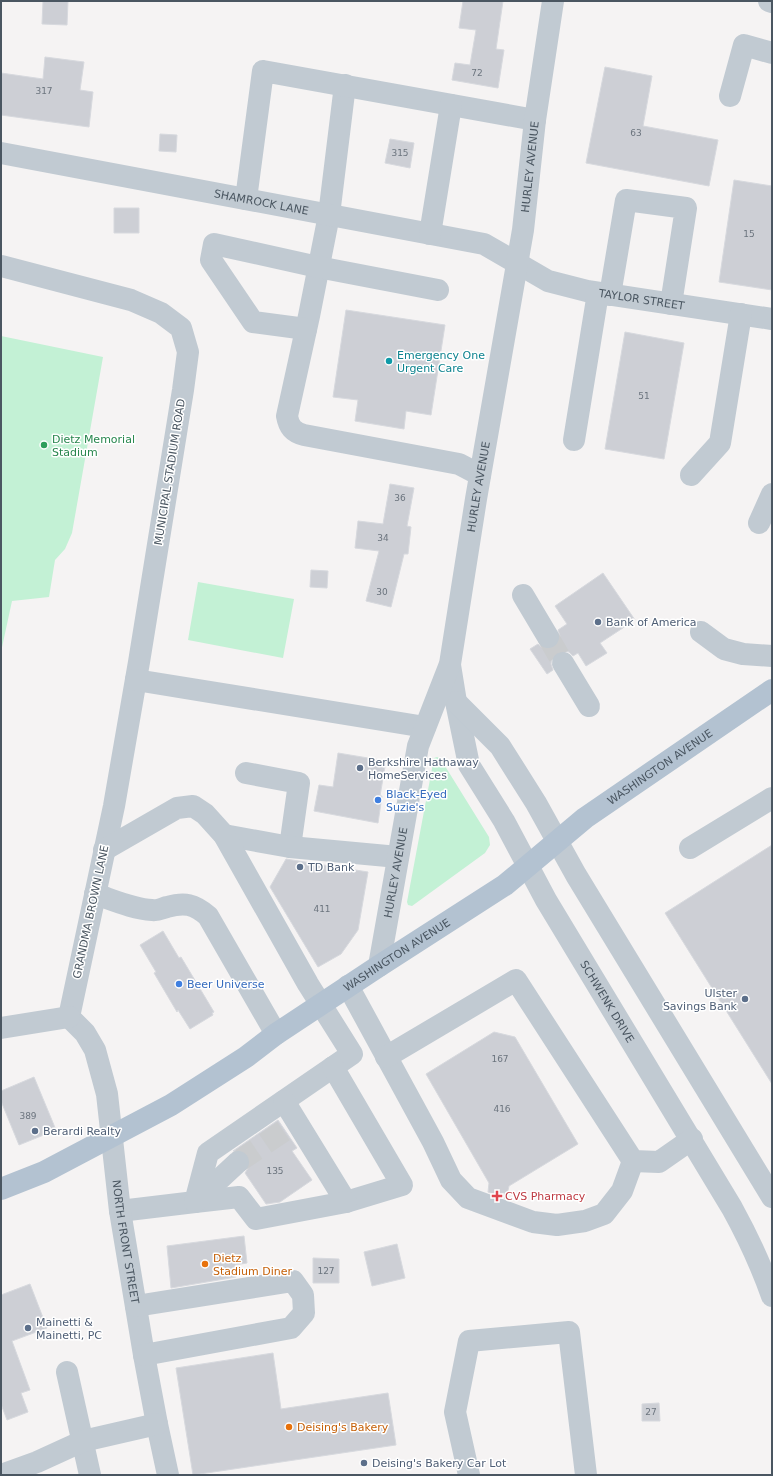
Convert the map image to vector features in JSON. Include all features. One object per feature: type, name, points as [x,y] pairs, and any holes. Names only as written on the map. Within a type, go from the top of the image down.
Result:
[{"type":"main road","name":"WASHINGTON AVENUE","points":[[1,1188],[44,1172],[171,1105],[246,1057],[276,1034],[348,986],[505,885],[585,818],[772,690]]},
{"type":"street","name":"HURLEY AVENUE","points":[[379,966],[418,746],[450,664],[480,475],[523,230],[535,120],[553,1]]},
{"type":"street","points":[[730,96],[744,45],[772,53]]},
{"type":"street","points":[[246,199],[264,71],[535,120]]},
{"type":"street","points":[[345,85],[329,214],[287,416],[289,425],[295,433],[458,464],[480,475]]},
{"type":"street","points":[[430,234],[451,105]]},
{"type":"street","name":"SHAMROCK LANE","points":[[1,153],[484,244],[517,263]]},
{"type":"street","points":[[574,440],[604,294],[626,200],[686,208],[671,304]]},
{"type":"street","points":[[306,329],[253,322],[211,260],[214,244],[318,268],[438,290]]},
{"type":"street","name":"TAYLOR STREET","points":[[517,263],[548,281],[604,294],[772,319]]},
{"type":"street","name":"MUNICIPAL STADIUM ROAD","points":[[1,266],[131,300],[161,312],[181,328],[188,352],[136,680],[114,806]]},
{"type":"street","points":[[691,475],[720,443],[742,314]]},
{"type":"street","points":[[759,523],[772,494]]},
{"type":"street","points":[[523,596],[548,637]]},
{"type":"street","points":[[701,632],[724,648],[743,654],[772,656]]},
{"type":"street","points":[[564,663],[588,706]]},
{"type":"street","name":"SCHWENK DRIVE","points":[[450,664],[469,765],[504,822],[551,906],[692,1139],[749,1240],[772,1296]]},
{"type":"street","points":[[136,680],[425,726]]},
{"type":"street","points":[[456,702],[500,746],[557,841],[576,876],[772,1197]]},
{"type":"street","points":[[246,773],[299,783],[290,847]]},
{"type":"street","points":[[690,848],[772,798]]},
{"type":"street","name":"GRANDMA BROWN LANE","points":[[69,1017],[114,806]]},
{"type":"street","points":[[104,850],[177,808],[193,806],[205,814],[224,835],[321,1004],[352,1054]]},
{"type":"street","points":[[224,835],[290,847],[398,857]]},
{"type":"street","points":[[95,894],[134,907],[154,911],[172,905],[187,904],[199,908],[208,916],[276,1034]]},
{"type":"street","points":[[386,1057],[516,980],[633,1161]]},
{"type":"street","points":[[348,986],[433,1142],[451,1180],[468,1198],[533,1222],[557,1225],[585,1221],[604,1214],[622,1191],[633,1161]]},
{"type":"street","points":[[1,1028],[69,1017]]},
{"type":"street","name":"NORTH FRONT STREET","points":[[69,1017],[85,1033],[95,1050],[107,1094],[120,1210],[144,1355],[168,1475]]},
{"type":"street","points":[[195,1202],[208,1153],[376,1038]]},
{"type":"street","points":[[120,1210],[239,1197],[256,1219],[346,1202],[402,1185],[333,1067]]},
{"type":"street","points":[[284,1101],[291,1126],[346,1202]]},
{"type":"street","points":[[633,1161],[659,1162],[692,1139]]},
{"type":"street","points":[[195,1202],[238,1162]]},
{"type":"street","points":[[136,1306],[293,1281],[303,1295],[304,1313],[291,1328],[144,1355]]},
{"type":"street","points":[[468,1475],[456,1412],[469,1341],[569,1332],[586,1475]]},
{"type":"street","points":[[67,1372],[90,1475]]},
{"type":"street","points":[[1,1475],[39,1469],[83,1441],[157,1424]]},
{"type":"green space","name":"Dietz Memorial Stadium","points":[[1,336],[103,357],[72,533],[65,549],[55,560],[49,597],[12,601],[1,652]]},
{"type":"green space","points":[[198,582],[294,599],[283,658],[188,640]]},
{"type":"green space","points":[[434,758],[440,758],[489,837],[490,845],[485,853],[412,906],[408,905],[407,902]]},
{"type":"building","points":[[43,1],[68,1],[67,25],[42,24]]},
{"type":"building","points":[[463,1],[503,1],[496,49],[504,50],[498,88],[452,80],[455,63],[470,65],[476,30],[459,28]]},
{"type":"building","points":[[45,57],[84,62],[80,90],[93,92],[89,127],[1,115],[1,73],[43,79]]},
{"type":"building","points":[[605,67],[652,76],[643,126],[718,140],[709,186],[586,163]]},
{"type":"building","points":[[160,134],[177,135],[176,152],[159,151]]},
{"type":"building","points":[[390,139],[414,143],[410,168],[385,163]]},
{"type":"building","points":[[734,180],[772,186],[772,290],[719,282]]},
{"type":"building","points":[[114,208],[139,208],[139,233],[114,233]]},
{"type":"building","name":"Emergency One Urgent Care","points":[[346,310],[445,325],[431,415],[406,411],[404,429],[355,421],[358,400],[333,397]]},
{"type":"building","points":[[625,332],[684,343],[664,459],[605,449]]},
{"type":"building","points":[[390,484],[414,488],[407,526],[411,527],[408,554],[404,554],[391,607],[366,601],[379,551],[355,548],[358,521],[383,524]]},
{"type":"building","points":[[311,570],[328,571],[327,588],[310,587]]},
{"type":"building","name":"Bank of America","points":[[603,573],[635,620],[600,643],[607,653],[586,666],[578,653],[573,656],[569,652],[557,652],[552,657],[551,664],[553,670],[547,674],[530,649],[538,644],[542,648],[554,648],[559,643],[560,636],[558,630],[567,624],[555,606]]},
{"type":"building","points":[[338,753],[386,761],[380,796],[382,796],[378,823],[314,811],[319,785],[333,787]]},
{"type":"building","name":"Ulster Savings Bank","points":[[772,845],[772,1084],[665,913]]},
{"type":"building","points":[[286,859],[368,872],[358,930],[341,954],[318,967],[270,887]]},
{"type":"building","name":"Beer Universe","points":[[163,931],[179,958],[181,957],[214,1012],[212,1013],[213,1015],[190,1029],[178,1010],[177,1012],[154,973],[156,972],[140,945]]},
{"type":"building","name":"CVS Pharmacy","points":[[494,1032],[515,1037],[578,1144],[509,1186],[506,1199],[488,1192],[489,1183],[426,1074]]},
{"type":"building","points":[[34,1077],[56,1130],[19,1145],[1,1101],[1,1091]]},
{"type":"building","points":[[278,1120],[297,1148],[292,1151],[312,1180],[280,1202],[266,1204],[245,1173],[250,1165],[250,1159],[247,1154],[241,1150],[233,1151]]},
{"type":"building","name":"Dietz Stadium Diner","points":[[244,1236],[247,1263],[235,1265],[236,1277],[171,1288],[167,1246]]},
{"type":"building","points":[[397,1244],[405,1278],[372,1286],[364,1252]]},
{"type":"building","points":[[313,1258],[339,1259],[339,1283],[313,1283]]},
{"type":"building","points":[[30,1284],[47,1328],[12,1341],[30,1390],[21,1393],[28,1412],[7,1420],[1,1404],[1,1295]]},
{"type":"building","name":"Deising's Bakery","points":[[273,1353],[281,1409],[388,1393],[396,1445],[193,1475],[176,1368]]},
{"type":"building","points":[[659,1403],[660,1421],[642,1421],[642,1404]]},
{"type":"tunnel","points":[[548,637],[563,663]]},
{"type":"tunnel","points":[[238,1162],[285,1130]]},
{"type":"place","name":"Emergency One Urgent Care","points":[[389,361]]},
{"type":"place","name":"Dietz Memorial Stadium","points":[[44,445]]},
{"type":"place","name":"Bank of America","points":[[598,622]]},
{"type":"place","name":"Berkshire Hathaway HomeServices","points":[[360,768]]},
{"type":"place","name":"Black-Eyed Suzie's","points":[[378,800]]},
{"type":"place","name":"TD Bank","points":[[300,867]]},
{"type":"place","name":"Beer Universe","points":[[179,984]]},
{"type":"place","name":"Ulster Savings Bank","points":[[745,999]]},
{"type":"place","name":"Berardi Realty","points":[[35,1131]]},
{"type":"place","name":"CVS Pharmacy","points":[[497,1196]]},
{"type":"place","name":"Dietz Stadium Diner","points":[[205,1264]]},
{"type":"place","name":"Mainetti & Mainetti, PC","points":[[28,1328]]},
{"type":"place","name":"Deising's Bakery","points":[[289,1427]]},
{"type":"place","name":"Deising's Bakery Car Lot","points":[[364,1463]]}]
